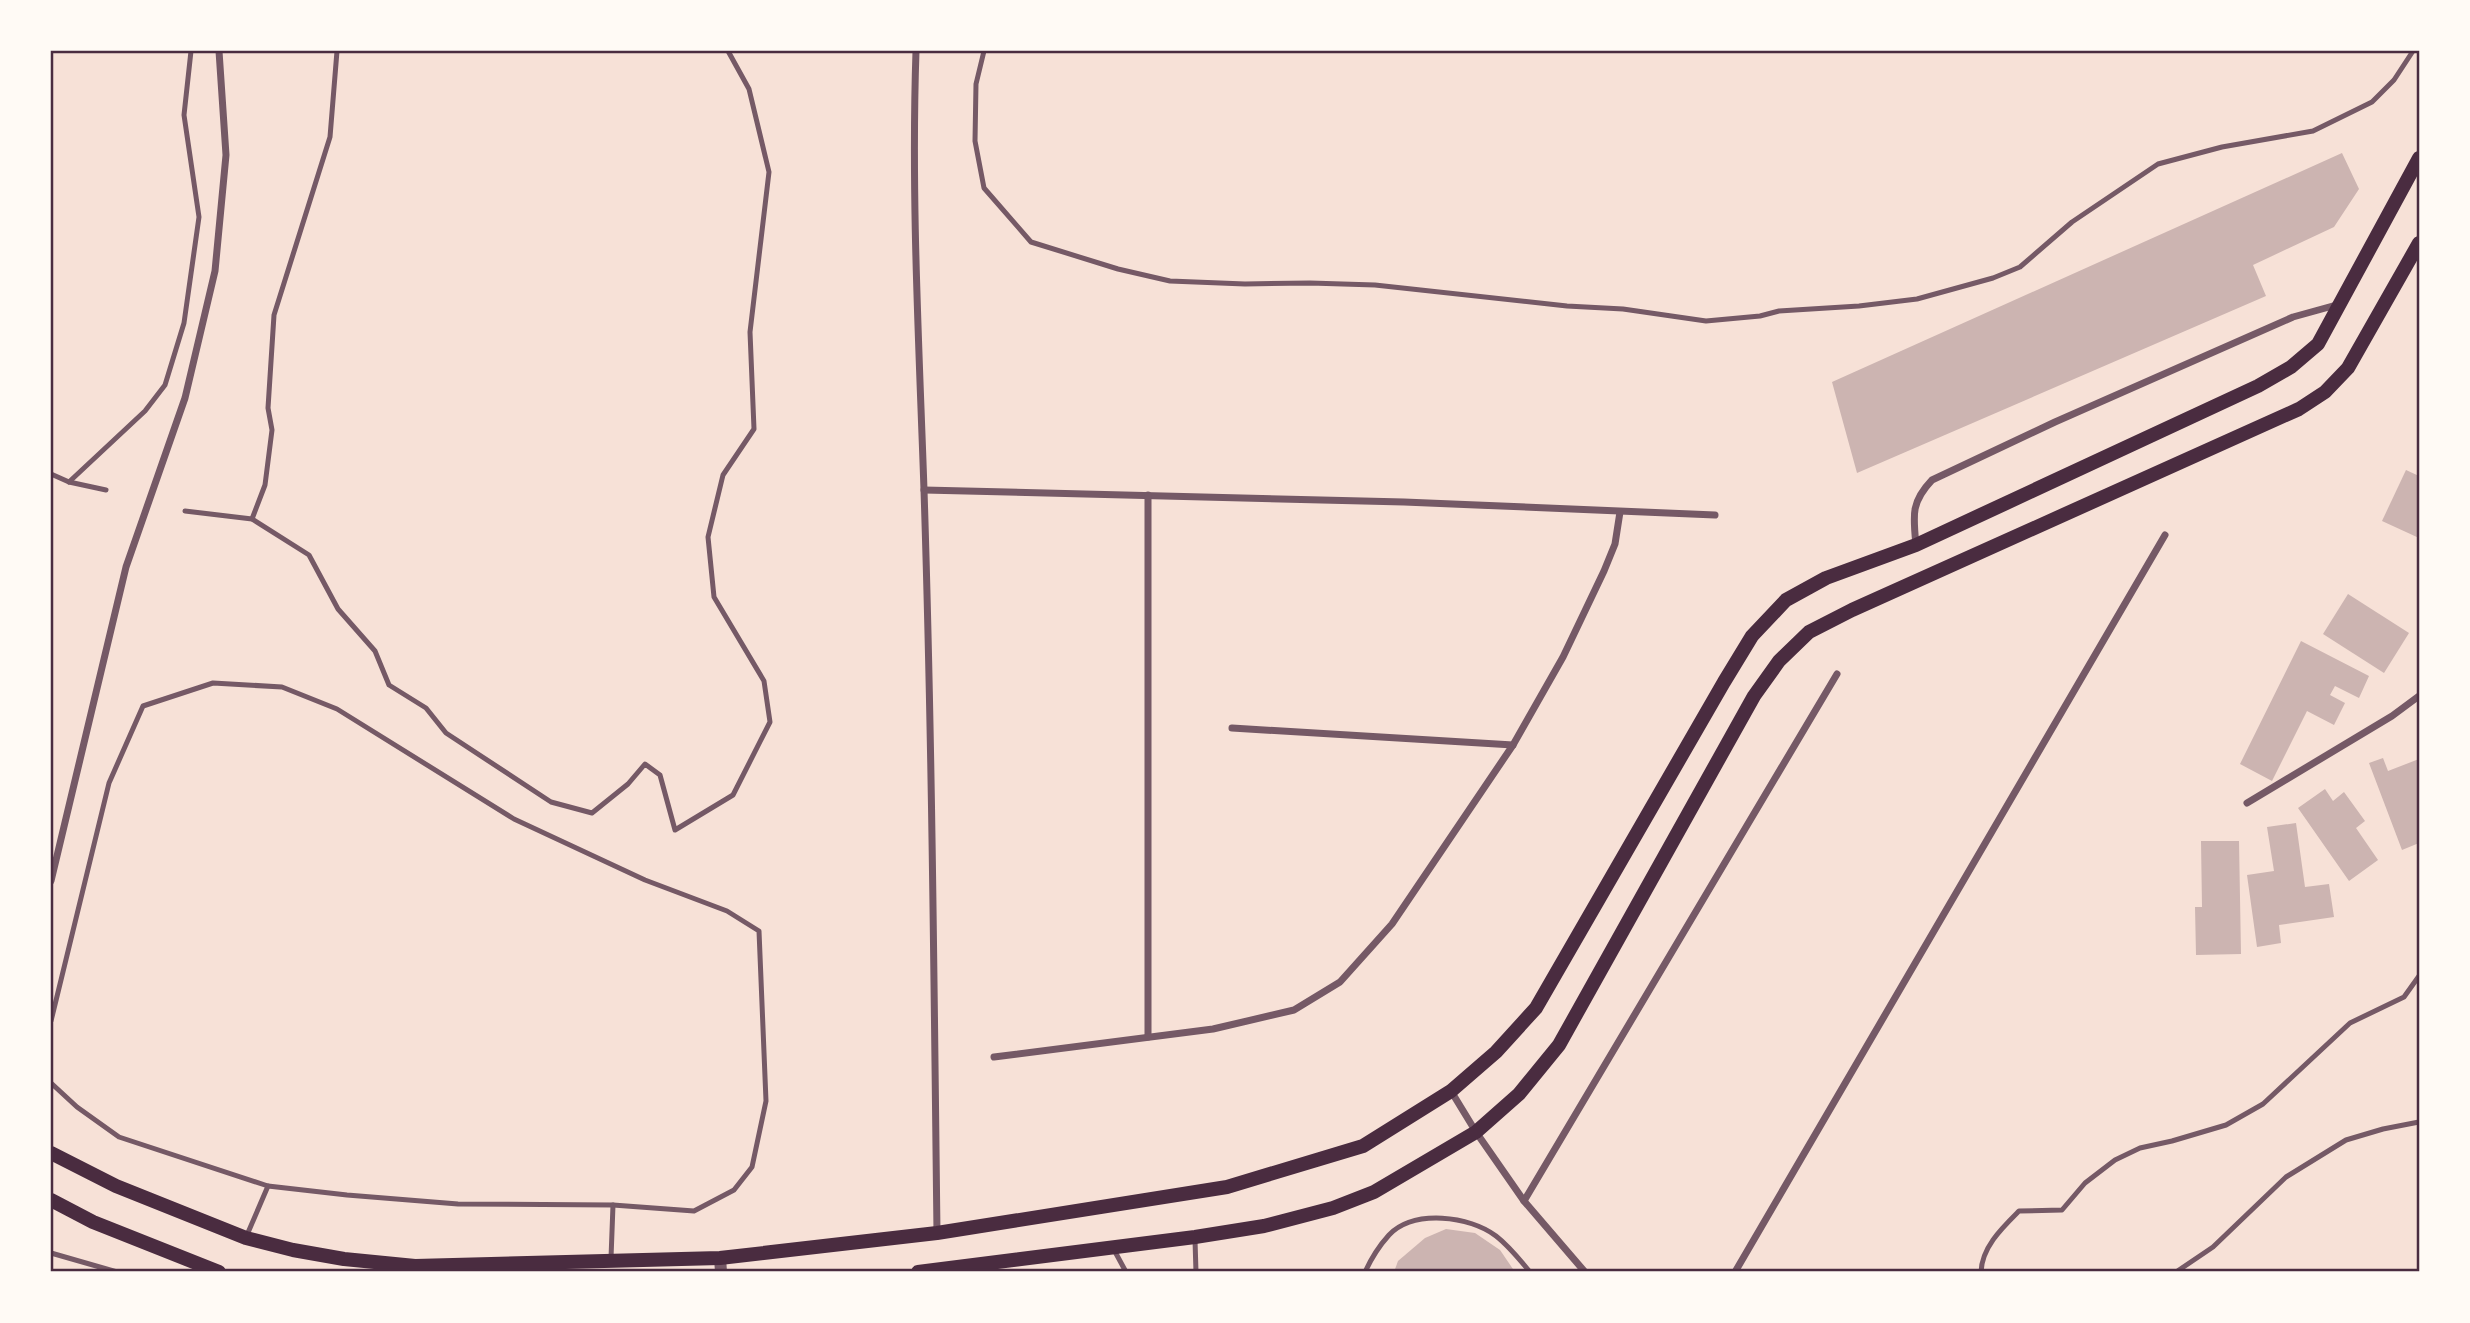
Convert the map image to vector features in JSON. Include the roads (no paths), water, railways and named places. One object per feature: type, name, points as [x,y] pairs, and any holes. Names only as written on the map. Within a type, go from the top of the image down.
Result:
[{"type":"main road","points":[[51,1153],[116,1186],[246,1238],[344,1259],[415,1266],[611,1261],[695,1266],[720,1265],[937,1233],[1227,1187],[1363,1146],[1451,1091],[1496,1052],[1536,1008],[1752,636],[1786,600],[1826,578],[1916,545],[2258,386],[2291,367],[2318,344],[2419,158]]},
{"type":"main road","points":[[918,1272],[987,1268],[1264,1226],[1333,1208],[1374,1192],[1476,1132],[1519,1094],[1559,1045],[1754,696],[1779,661],[1809,632],[1852,610],[2300,409],[2325,392],[2348,368],[2419,243]]},
{"type":"main road","points":[[51,1200],[93,1222],[212,1271]]},
{"type":"street","points":[[51,881],[126,567],[185,398],[215,271],[226,155],[219,51]]},
{"type":"street","points":[[916,51],[914,105],[917,319],[924,491],[937,1233]]},
{"type":"street","points":[[1916,545],[1915,508],[1919,493],[1932,480],[2293,317],[2341,303]]},
{"type":"street","points":[[924,491],[1404,502],[1714,515]]},
{"type":"street","points":[[1148,495],[1148,1037]]},
{"type":"street","points":[[994,1058],[1213,1030],[1294,1010],[1340,982],[1392,924],[1513,746],[1563,657],[1604,570],[1615,544],[1620,513]]},
{"type":"street","points":[[1735,1272],[2165,534]]},
{"type":"street","points":[[1524,1200],[1837,674]]},
{"type":"street","points":[[2247,803],[2392,716],[2419,696]]},
{"type":"street","points":[[1232,728],[1513,746]]},
{"type":"street","points":[[1451,1091],[1524,1200],[1585,1272]]},
{"type":"lane","points":[[69,482],[145,411],[165,385],[184,323],[199,217],[184,116],[191,51]]},
{"type":"lane","points":[[252,520],[265,485],[272,430],[268,408],[274,315],[330,137],[337,51]]},
{"type":"lane","points":[[184,511],[252,520],[309,555],[338,609],[375,651],[389,685],[426,708],[446,733],[551,802],[592,813],[628,784],[645,764],[660,775],[675,830],[733,795],[770,722],[764,681],[714,597],[708,537],[723,475],[754,429],[750,332],[769,172],[749,89],[728,51]]},
{"type":"lane","points":[[984,51],[976,84],[975,141],[984,188],[1031,243],[1118,269],[1170,281],[1375,285],[1567,306],[1623,309],[1706,321],[1760,316],[1779,311],[1917,299],[1993,278],[2020,267],[2072,222],[2158,164],[2222,147],[2313,131],[2372,102],[2394,80],[2413,51]]},
{"type":"lane","points":[[51,474],[69,482],[106,490]]},
{"type":"lane","points":[[51,1021],[109,783],[143,706],[214,683],[282,687],[337,709],[514,819],[645,880],[727,911],[759,931],[766,1101],[752,1167],[734,1190],[694,1211],[613,1205],[458,1204],[268,1186],[119,1136],[77,1107],[51,1083]]},
{"type":"lane","points":[[1981,1272],[1982,1258],[2001,1229],[2019,1211],[2062,1210],[2085,1183],[2115,1160],[2140,1148],[2226,1125],[2263,1104],[2350,1023],[2404,997],[2419,976]]},
{"type":"lane","points":[[2176,1272],[2213,1247],[2286,1177],[2346,1140],[2419,1122]]},
{"type":"lane","points":[[246,1238],[268,1186]]},
{"type":"lane","points":[[611,1261],[613,1205]]},
{"type":"lane","points":[[1365,1272],[1371,1259],[1390,1234],[1403,1225],[1450,1218],[1473,1223],[1496,1236],[1531,1272]]},
{"type":"lane","points":[[1195,1237],[1196,1272]]},
{"type":"lane","points":[[1113,1248],[1126,1272]]},
{"type":"lane","points":[[51,1253],[117,1272]]}]
